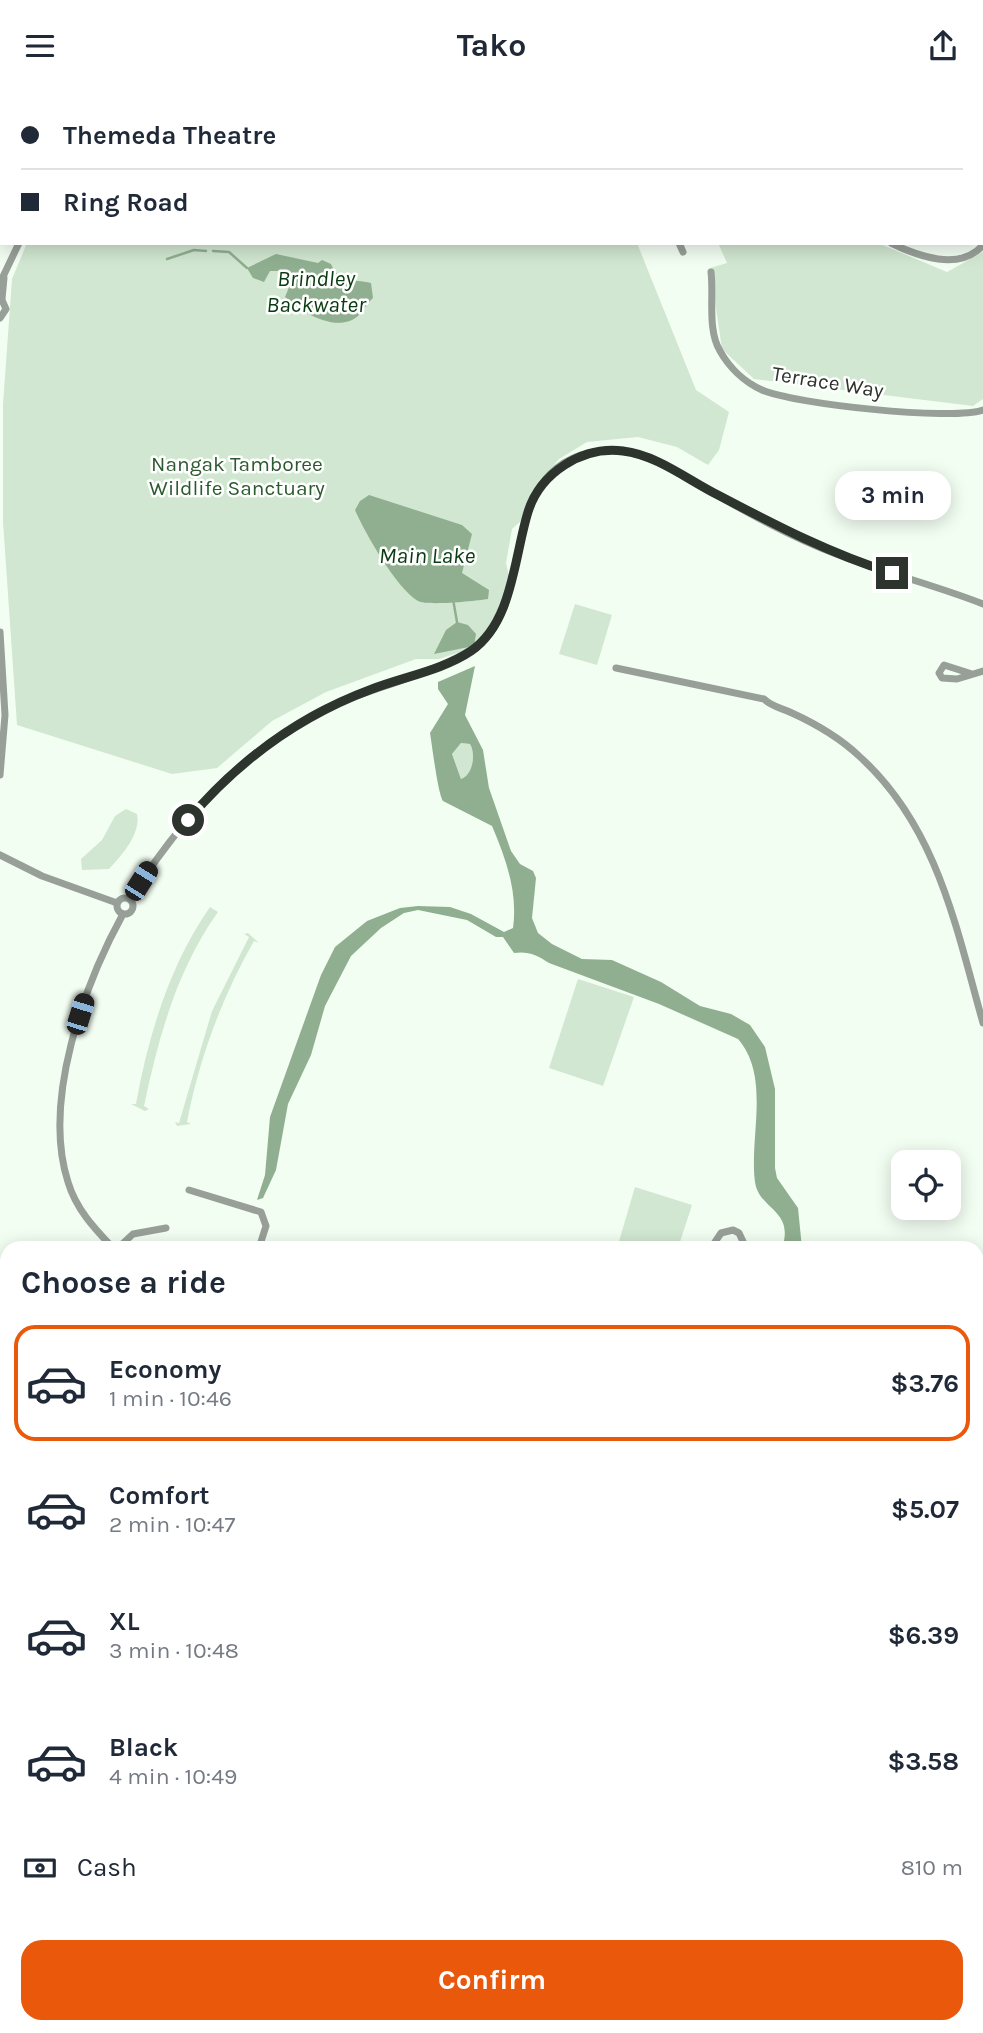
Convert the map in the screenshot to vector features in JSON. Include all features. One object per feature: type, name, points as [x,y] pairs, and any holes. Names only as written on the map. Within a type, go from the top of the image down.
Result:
[{"type":"street","points":[[0,283],[18,245]]},
{"type":"street","points":[[680,245],[683,252]]},
{"type":"street","points":[[896,245],[924,256],[947,260],[968,256],[983,245]]},
{"type":"street","name":"Terrace Way","points":[[711,272],[714,338],[738,375],[755,387],[779,396],[867,408],[964,415],[983,409]]},
{"type":"street","points":[[0,318],[6,309],[1,298],[5,274]]},
{"type":"street","points":[[108,1241],[93,1227],[72,1193],[64,1166],[61,1123],[69,1059],[77,1024],[95,971],[122,914],[133,910],[130,899],[152,864],[200,805],[271,741],[341,700],[461,657],[481,643],[494,629],[502,610],[524,525],[536,494],[562,466],[584,455],[610,450],[645,456],[799,538],[870,566],[983,604]]},
{"type":"street","points":[[0,632],[5,725],[0,775]]},
{"type":"street","points":[[616,668],[764,699],[770,705],[790,712],[839,739],[860,757],[902,804],[936,862],[983,1023]]},
{"type":"street","points":[[972,674],[983,671]]},
{"type":"street","points":[[0,855],[42,876],[117,903],[122,914]]},
{"type":"street","points":[[117,903],[121,899],[130,899]]},
{"type":"street","points":[[188,1190],[261,1212],[266,1226],[261,1241]]},
{"type":"street","points":[[124,1241],[133,1234],[166,1228]]},
{"type":"street","points":[[716,1241],[721,1233],[733,1230],[739,1233],[743,1241]]},
{"type":"green space","name":"Nangak Tamboree Wildlife Sanctuary","points":[[26,245],[638,245],[696,390],[729,412],[719,450],[708,465],[677,447],[638,437],[587,442],[559,459],[532,491],[523,519],[512,529],[506,563],[512,588],[488,635],[466,650],[439,659],[416,659],[326,692],[272,721],[217,768],[172,774],[17,725],[3,522],[3,404],[12,279]]},
{"type":"green space","points":[[719,245],[883,245],[947,272],[983,252],[983,399],[973,406],[754,379],[722,349],[710,268],[727,263]]},
{"type":"green space","points":[[575,604],[612,615],[597,665],[559,654]]},
{"type":"green space","points":[[461,743],[470,744],[473,758],[471,769],[461,779],[452,754]]},
{"type":"green space","points":[[126,809],[137,814],[137,822],[125,851],[109,869],[82,870],[81,859],[102,840],[115,816]]},
{"type":"green space","points":[[210,907],[218,912],[191,957],[171,1005],[144,1106],[149,1109],[145,1111],[131,1104],[136,1104],[162,1001],[183,952]]},
{"type":"green space","points":[[248,933],[259,943],[254,941],[242,962],[213,1029],[192,1098],[187,1122],[191,1124],[177,1126],[175,1122],[179,1123],[212,1011],[249,937],[244,934]]},
{"type":"green space","points":[[578,979],[634,997],[603,1086],[549,1068]]},
{"type":"green space","points":[[635,1187],[692,1205],[680,1241],[619,1241]]},
{"type":"water","name":"Brindley Backwater","points":[[276,254],[318,263],[322,260],[331,264],[343,278],[371,283],[373,298],[351,321],[331,322],[310,315],[285,297],[292,280],[287,271],[270,271],[264,282],[253,278],[247,268]]},
{"type":"water","name":"Main Lake","points":[[369,495],[462,525],[472,534],[462,573],[489,590],[488,599],[431,603],[418,601],[410,595],[382,560],[355,510],[360,501]]},
{"type":"water","points":[[457,622],[468,625],[476,634],[474,646],[434,654],[446,630]]},
{"type":"water","points":[[475,666],[465,715],[483,750],[489,788],[511,851],[520,864],[533,871],[536,878],[532,918],[538,933],[552,944],[582,959],[612,960],[661,982],[700,1006],[731,1014],[750,1025],[765,1047],[775,1089],[775,1168],[777,1178],[798,1208],[801,1241],[784,1241],[784,1226],[763,1199],[755,1182],[757,1108],[754,1071],[748,1054],[738,1039],[659,1004],[536,956],[514,953],[503,937],[496,937],[467,920],[418,910],[404,913],[381,928],[351,956],[325,1006],[311,1055],[288,1104],[276,1170],[263,1198],[257,1200],[265,1175],[270,1117],[321,975],[335,947],[367,921],[400,908],[418,906],[450,907],[471,914],[504,932],[513,928],[514,902],[510,876],[492,826],[443,801],[441,797],[430,733],[448,704],[438,689],[438,682]],"holes":[[[461,743],[470,744],[473,753],[468,773],[461,779],[452,754]]]},
{"type":"waterway","points":[[167,259],[194,250],[206,251]]},
{"type":"waterway","points":[[213,251],[229,252],[247,268]]},
{"type":"waterway","points":[[453,599],[457,622]]},
{"type":"route","points":[[188,820],[240,766],[294,726],[341,700],[461,657],[481,643],[494,629],[502,610],[524,525],[536,494],[562,466],[584,455],[610,450],[645,456],[799,538],[892,573]]}]
